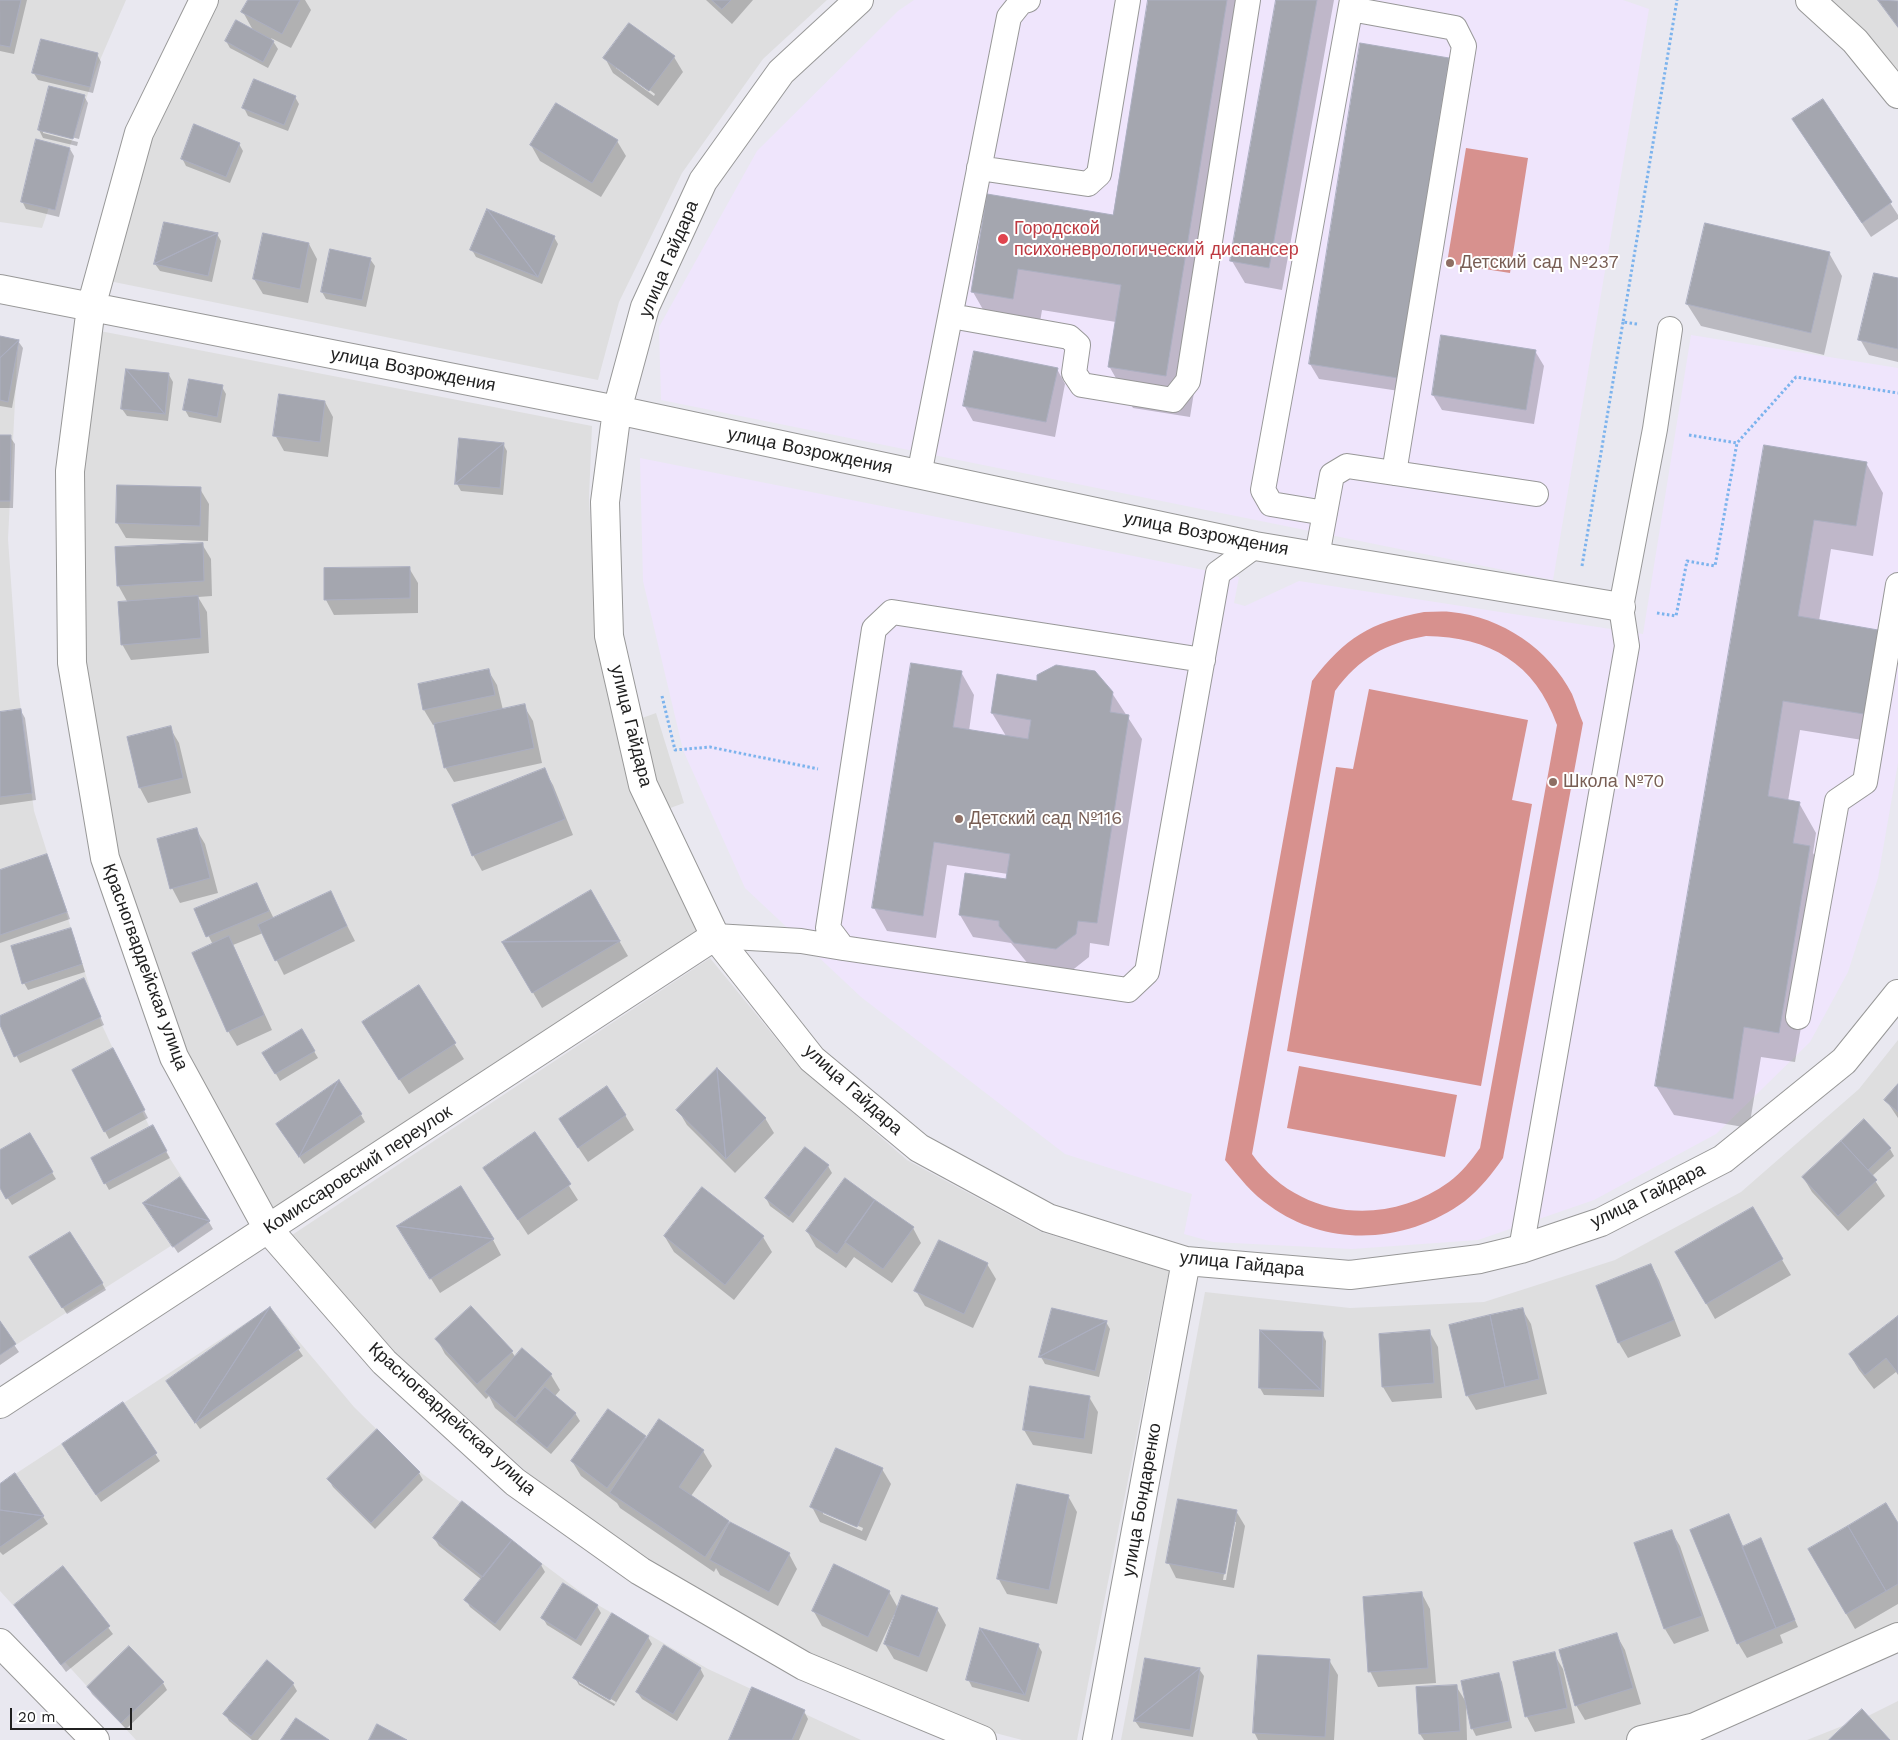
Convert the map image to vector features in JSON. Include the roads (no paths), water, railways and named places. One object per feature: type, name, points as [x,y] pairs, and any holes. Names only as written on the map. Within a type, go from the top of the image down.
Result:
[{"type":"street","name":"Красногвардейская улица","points":[[204,0],[140,133],[91,307],[70,471],[72,663],[105,858],[174,1057],[268,1229],[384,1362],[515,1482],[640,1571],[804,1666],[982,1740]]},
{"type":"street","name":"улица Гайдара","points":[[859,0],[781,72],[703,180],[645,307],[617,410],[605,502],[609,636],[644,785],[715,936],[812,1059],[919,1148],[1048,1218],[1186,1261],[1350,1275],[1480,1259],[1521,1249],[1602,1222],[1723,1159],[1844,1061],[1898,994]]},
{"type":"street","points":[[1810,0],[1855,41],[1898,94]]},
{"type":"street","name":"улица Возрождения","points":[[0,289],[617,410],[1255,546],[1621,607]]},
{"type":"street","name":"Комиссаровский переулок","points":[[0,1404],[715,936]]},
{"type":"street","name":"улица Бондаренко","points":[[1097,1740],[1186,1261]]},
{"type":"street","points":[[1641,1740],[1695,1727],[1898,1637]]},
{"type":"street","points":[[0,1643],[95,1740]]},
{"type":"lane","points":[[919,475],[1009,16],[1021,2],[1028,0]]},
{"type":"lane","points":[[979,168],[1088,184],[1099,174],[1128,0]]},
{"type":"lane","points":[[951,316],[1069,337],[1078,345],[1074,373],[1082,385],[1173,400],[1188,381],[1248,0]]},
{"type":"lane","points":[[1325,513],[1272,504],[1263,490],[1351,4],[1455,28],[1464,46],[1394,473]]},
{"type":"lane","points":[[1521,1249],[1627,646],[1621,607],[1654,429],[1670,329]]},
{"type":"lane","points":[[1317,556],[1332,475],[1348,466],[1536,494]]},
{"type":"lane","points":[[715,936],[801,941],[1128,990],[1147,972],[1218,573],[1255,546]]},
{"type":"lane","points":[[1798,1017],[1837,801],[1865,782],[1898,585]]},
{"type":"lane","points":[[843,948],[828,928],[874,629],[892,612],[1202,660]]},
{"type":"place","name":"Городской психоневрологический диспансер","points":[[1003,239]]},
{"type":"place","name":"Детский сад №237","points":[[1450,263]]},
{"type":"place","name":"Школа №70","points":[[1553,782]]},
{"type":"place","name":"Детский сад №116","points":[[959,819]]}]
